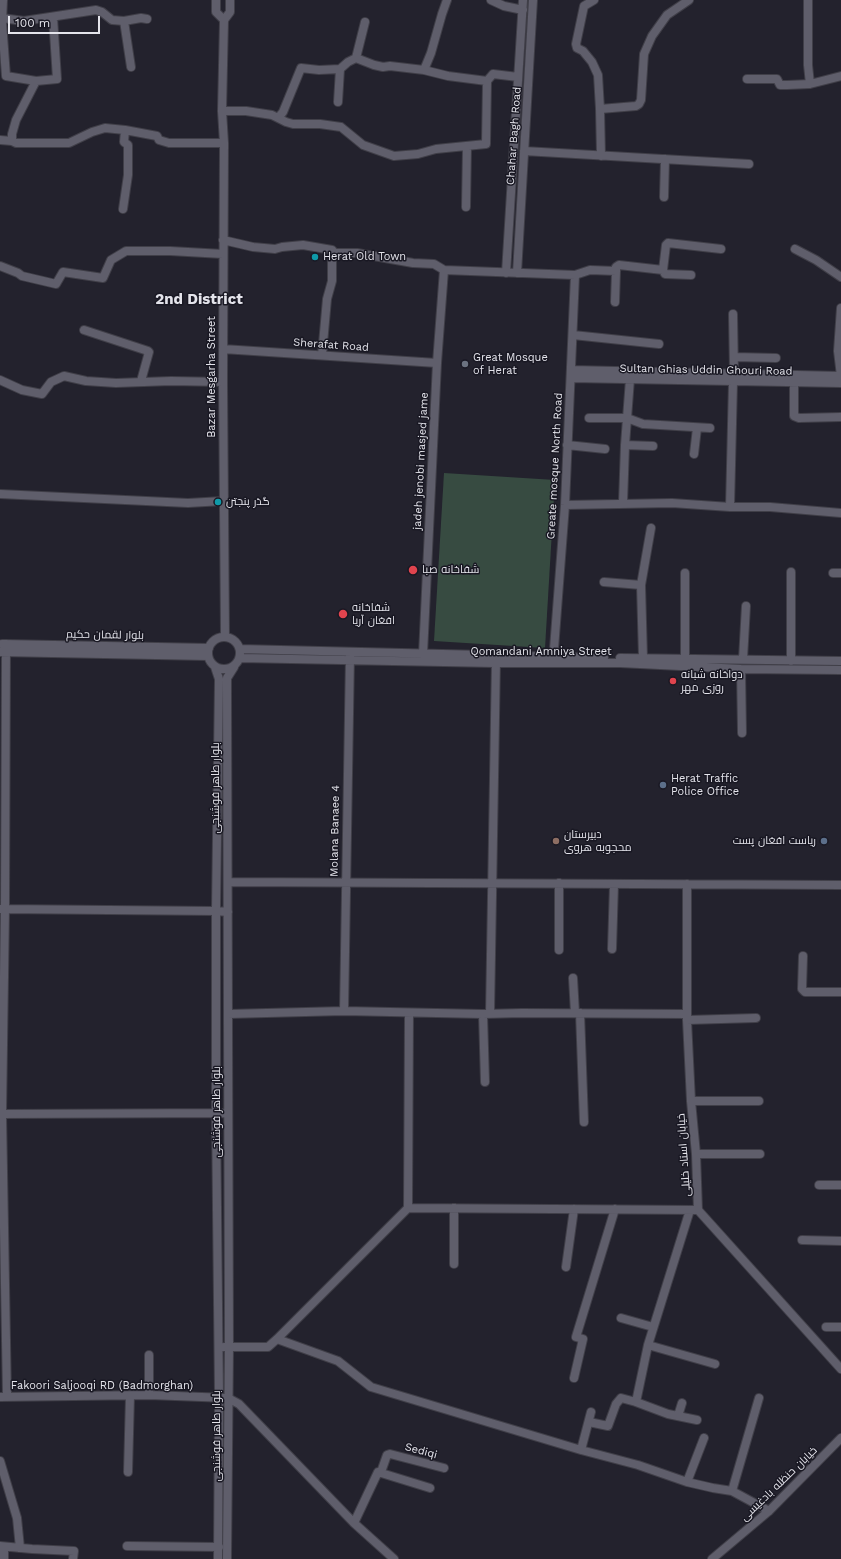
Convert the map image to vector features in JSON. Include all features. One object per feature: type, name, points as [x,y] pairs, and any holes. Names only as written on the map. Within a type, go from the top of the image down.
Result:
[{"type":"street","points":[[3,0],[1,21],[3,77],[36,81],[57,79],[53,16]]},
{"type":"street","name":"Bazar Mesgarha Street","points":[[216,0],[216,12],[224,20]]},
{"type":"street","name":"Bazar Mesgarha Street","points":[[225,637],[223,501],[224,143],[222,111],[224,20],[230,12],[230,0]]},
{"type":"street","points":[[424,70],[431,53],[447,0]]},
{"type":"street","points":[[491,0],[504,6],[523,10]]},
{"type":"street","name":"Chahar Bagh Road","points":[[506,273],[523,0]]},
{"type":"street","name":"Chahar Bagh Road","points":[[516,273],[533,0]]},
{"type":"street","points":[[594,0],[584,6],[576,44],[577,48],[583,51],[592,62],[598,75],[601,156]]},
{"type":"street","points":[[600,109],[636,106],[639,104],[641,100],[644,54],[652,36],[667,15],[689,0]]},
{"type":"street","points":[[808,0],[808,65],[810,84]]},
{"type":"street","points":[[1,21],[24,21],[96,10],[102,12],[112,20],[124,21],[141,18],[147,20]]},
{"type":"street","points":[[124,21],[131,67]]},
{"type":"street","points":[[356,58],[365,22]]},
{"type":"street","points":[[278,118],[283,112],[301,68],[319,70],[340,69],[348,62],[356,58],[383,67],[390,66],[424,70],[448,76],[487,81]]},
{"type":"street","points":[[338,102],[340,69]]},
{"type":"street","points":[[222,111],[246,111],[272,115],[293,124],[320,124],[341,127],[363,145],[394,156],[418,154],[436,149],[486,144],[487,81],[493,74],[518,77]]},
{"type":"street","points":[[747,79],[777,79],[780,85],[810,84],[841,76]]},
{"type":"street","points":[[12,141],[12,134],[16,120],[36,81]]},
{"type":"street","points":[[0,140],[12,141],[16,143],[69,143],[92,132],[106,128],[156,136],[160,140],[169,143],[224,143]]},
{"type":"street","points":[[123,209],[128,175],[128,145],[124,142],[126,130]]},
{"type":"street","points":[[466,207],[467,146]]},
{"type":"street","points":[[524,151],[750,164]]},
{"type":"street","points":[[664,197],[665,159]]},
{"type":"street","points":[[223,240],[253,247],[275,249],[303,245],[332,250],[334,253],[357,253],[413,263],[434,264],[444,270],[575,275],[590,270],[616,271]]},
{"type":"street","points":[[663,270],[666,245],[668,243],[722,249]]},
{"type":"street","points":[[795,249],[829,268],[841,277]]},
{"type":"street","points":[[322,355],[327,299],[332,281],[332,250]]},
{"type":"street","points":[[0,266],[22,276],[56,284],[63,272],[103,278],[112,260],[126,251],[170,251],[223,254]]},
{"type":"street","points":[[615,302],[616,271],[617,266],[619,265],[663,270],[665,274],[691,275]]},
{"type":"street","name":"jadeh jenobi masjed jame","points":[[423,654],[437,363],[444,270]]},
{"type":"street","name":"Greate mosque North Road","points":[[554,660],[565,505],[575,275]]},
{"type":"street","points":[[571,374],[733,377],[841,376],[838,351],[841,308]]},
{"type":"street","points":[[730,507],[734,357],[733,314]]},
{"type":"street","points":[[84,330],[148,351],[141,381]]},
{"type":"street","points":[[573,335],[659,344]]},
{"type":"street","name":"Sherafat Road","points":[[223,348],[437,363]]},
{"type":"street","points":[[734,357],[776,358]]},
{"type":"street","name":"Sultan Ghias Uddin Ghouri Road","points":[[571,374],[630,379],[733,377],[794,383],[841,383]]},
{"type":"street","points":[[0,380],[22,390],[42,394],[51,382],[64,376],[86,381],[116,383],[141,381],[223,382]]},
{"type":"street","points":[[624,503],[625,445],[630,379]]},
{"type":"street","points":[[794,383],[794,416],[799,418],[841,417]]},
{"type":"street","points":[[589,418],[627,418],[643,424],[710,428]]},
{"type":"street","points":[[694,454],[697,428]]},
{"type":"street","points":[[567,445],[605,449]]},
{"type":"street","points":[[625,445],[653,446]]},
{"type":"street","points":[[0,494],[188,503],[223,501]]},
{"type":"street","points":[[565,505],[672,503],[730,507],[770,507],[841,513]]},
{"type":"street","points":[[643,658],[641,585],[651,528]]},
{"type":"street","points":[[790,661],[791,572]]},
{"type":"street","points":[[685,573],[685,659]]},
{"type":"street","points":[[604,582],[641,585]]},
{"type":"street","points":[[743,659],[746,606]]},
{"type":"street","points":[[225,637],[235,641],[240,653],[234,667],[223,670],[212,664],[209,652],[215,640],[225,637]]},
{"type":"street","points":[[3,648],[1,1114],[3,1397]]},
{"type":"street","name":"بلوار لقمان حکیم","points":[[3,648],[209,652]]},
{"type":"street","name":"Qomandani Amniya Street","points":[[240,653],[554,660],[741,669],[841,670]]},
{"type":"street","name":"Qomandani Amniya Street","points":[[350,656],[423,654],[496,659]]},
{"type":"street","name":"Molana Banaee 4","points":[[344,1011],[350,656]]},
{"type":"street","name":"Qomandani Amniya Street","points":[[554,660],[643,658],[841,661]]},
{"type":"street","points":[[485,1082],[486,1014],[493,883],[496,659]]},
{"type":"street","name":"بلوار طاهر فوشنجی","points":[[215,667],[219,680],[216,911],[216,1114],[219,1397],[218,1559]]},
{"type":"street","name":"بلوار طاهر فوشنجی","points":[[227,1559],[229,1347],[227,678],[234,667]]},
{"type":"street","points":[[741,669],[742,733]]},
{"type":"street","points":[[228,882],[841,885]]},
{"type":"street","points":[[559,883],[559,950]]},
{"type":"street","points":[[612,949],[614,884]]},
{"type":"street","name":"خیابان استاد خلیلی","points":[[687,884],[687,1017],[691,1101],[696,1154],[694,1210],[841,1369]]},
{"type":"street","points":[[3,908],[228,912]]},
{"type":"street","points":[[803,956],[802,989],[805,992],[841,992]]},
{"type":"street","points":[[573,978],[578,1013],[584,1122]]},
{"type":"street","points":[[228,1014],[344,1011],[486,1014],[578,1013],[756,1018]]},
{"type":"street","points":[[218,1347],[268,1346],[278,1339],[408,1208],[409,1013]]},
{"type":"street","points":[[691,1101],[759,1101]]},
{"type":"street","points":[[1,1114],[228,1113]]},
{"type":"street","points":[[696,1154],[760,1154]]},
{"type":"street","points":[[820,1184],[841,1185]]},
{"type":"street","points":[[408,1208],[694,1210],[653,1327],[636,1402]]},
{"type":"street","points":[[454,1208],[454,1264]]},
{"type":"street","points":[[566,1268],[574,1209]]},
{"type":"street","points":[[574,1378],[583,1339],[576,1337],[615,1209]]},
{"type":"street","points":[[802,1240],[841,1241]]},
{"type":"street","points":[[621,1318],[653,1327]]},
{"type":"street","points":[[826,1328],[841,1327]]},
{"type":"street","points":[[278,1339],[338,1361],[371,1387],[581,1450],[638,1465],[687,1482],[732,1491],[769,1511]]},
{"type":"street","points":[[648,1345],[715,1364]]},
{"type":"street","points":[[149,1355],[149,1395]]},
{"type":"street","name":"Fakoori Saljooqi RD (Badmorghan)","points":[[3,1397],[149,1395],[228,1398]]},
{"type":"street","points":[[128,1472],[130,1396]]},
{"type":"street","points":[[228,1398],[239,1404],[354,1523],[394,1559]]},
{"type":"street","points":[[589,1422],[608,1426],[616,1404],[621,1398],[678,1416],[697,1420]]},
{"type":"street","points":[[732,1491],[759,1398]]},
{"type":"street","points":[[678,1416],[682,1403]]},
{"type":"street","points":[[581,1450],[591,1412]]},
{"type":"street","points":[[687,1482],[704,1438]]},
{"type":"street","name":"خیابان حنظله بادغیسی","points":[[712,1559],[769,1511],[841,1438]]},
{"type":"street","name":"Sediqi","points":[[382,1472],[387,1455],[390,1454],[444,1468]]},
{"type":"street","points":[[0,1461],[17,1518],[20,1548]]},
{"type":"street","points":[[354,1523],[378,1472],[430,1488]]},
{"type":"street","points":[[4,1559],[2,1546],[74,1551],[73,1559]]},
{"type":"street","points":[[127,1546],[218,1547]]},
{"type":"green space","points":[[444,473],[555,480],[545,648],[434,641]]},
{"type":"place","name":"Herat Old Town","points":[[315,257]]},
{"type":"place","name":"Great Mosque of Herat","points":[[465,364]]},
{"type":"place","name":"گذر پنجتن","points":[[218,502]]},
{"type":"place","name":"شفاخانه صبا","points":[[413,570]]},
{"type":"place","name":"شفاخانه افغان آریا","points":[[343,614]]},
{"type":"place","name":"دواخانه شبانه روزی مهر","points":[[673,681]]},
{"type":"place","name":"Herat Traffic Police Office","points":[[663,785]]},
{"type":"place","name":"دبیرستان محجوبه هروی","points":[[556,841]]},
{"type":"place","name":"ریاست افغان پست","points":[[824,841]]},
{"type":"district","name":"2nd District","points":[[199,300]]}]
